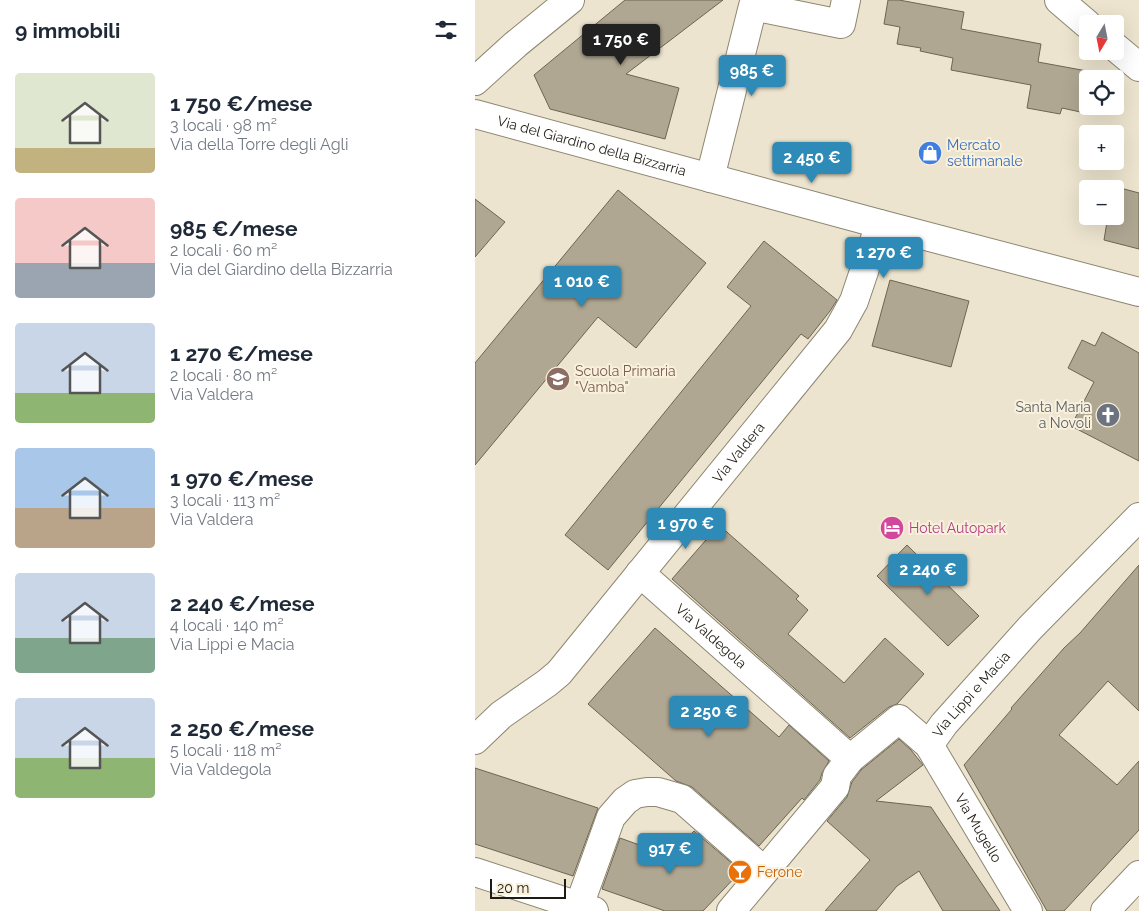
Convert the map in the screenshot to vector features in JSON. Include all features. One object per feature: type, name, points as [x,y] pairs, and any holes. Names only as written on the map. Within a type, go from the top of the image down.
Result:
[{"type":"street","points":[[475,81],[516,44],[571,0]]},
{"type":"street","points":[[710,178],[753,6],[841,24],[846,0]]},
{"type":"street","points":[[1059,0],[1079,17]]},
{"type":"street","points":[[1124,54],[1139,67]]},
{"type":"street","name":"Via del Giardino della Bizzarria","points":[[475,114],[1139,292]]},
{"type":"street","name":"Via Valdera","points":[[475,740],[501,715],[547,684],[559,672],[839,330],[854,301],[880,224]]},
{"type":"street","name":"Via Lippi e Macia","points":[[731,911],[835,787],[837,776],[850,759],[899,719],[929,745],[945,724],[1030,628],[1139,517]]},
{"type":"street","name":"Via Valdegola","points":[[640,574],[850,759]]},
{"type":"street","points":[[929,745],[929,773],[1012,911]]},
{"type":"street","name":"Via Mugello","points":[[929,745],[1028,911]]},
{"type":"street","points":[[475,872],[586,909],[611,817],[625,800],[635,794],[647,792],[658,792],[681,799],[764,871]]},
{"type":"street","points":[[1105,911],[1139,875]]},
{"type":"building","points":[[625,0],[723,0],[626,74],[679,88],[665,139],[550,109],[534,75]]},
{"type":"building","points":[[888,0],[899,0],[964,12],[961,29],[1041,44],[1038,62],[1082,70],[1079,70],[1079,112],[1062,108],[1060,114],[1027,108],[1031,85],[951,70],[953,58],[920,51],[921,48],[897,44],[900,27],[884,24]]},
{"type":"building","points":[[1124,189],[1139,193],[1139,249],[1104,240],[1106,225],[1124,225]]},
{"type":"building","points":[[618,190],[706,263],[636,348],[598,317],[475,465],[475,363]]},
{"type":"building","points":[[475,199],[505,222],[475,257]]},
{"type":"building","points":[[764,241],[837,300],[808,339],[801,334],[608,570],[565,535],[751,306],[727,287]]},
{"type":"building","points":[[890,280],[969,301],[951,367],[872,346]]},
{"type":"building","points":[[1102,332],[1139,353],[1139,461],[1071,426],[1094,382],[1068,368],[1082,340],[1095,346]]},
{"type":"building","points":[[719,525],[799,596],[796,599],[808,610],[788,634],[844,683],[885,638],[924,674],[897,704],[889,707],[850,738],[672,579]]},
{"type":"building","points":[[907,545],[979,616],[948,646],[877,576]]},
{"type":"building","points":[[1139,565],[1139,711],[1108,681],[1059,735],[1117,785],[1139,761],[1139,830],[1064,911],[1047,911],[964,765],[1011,708]]},
{"type":"building","points":[[655,628],[779,737],[789,725],[829,761],[820,780],[804,800],[802,798],[759,846],[692,787],[676,781],[588,704]]},
{"type":"building","points":[[899,739],[923,765],[876,801],[931,807],[1000,911],[943,911],[919,871],[897,886],[876,911],[825,911],[870,860],[827,821],[847,797],[852,782],[861,770]]},
{"type":"building","points":[[475,768],[598,808],[573,876],[475,844]]},
{"type":"building","points":[[694,831],[741,871],[703,911],[665,911],[602,889],[620,838],[670,856]]},
{"type":"place","name":"Mercato settimanale","points":[[930,153]]},
{"type":"place","name":"Scuola Primaria \"Vamba\"","points":[[558,379]]},
{"type":"place","name":"Santa Maria a Novoli","points":[[1108,415]]},
{"type":"place","name":"Hotel Autopark","points":[[892,528]]},
{"type":"place","name":"Ferone","points":[[740,872]]}]
